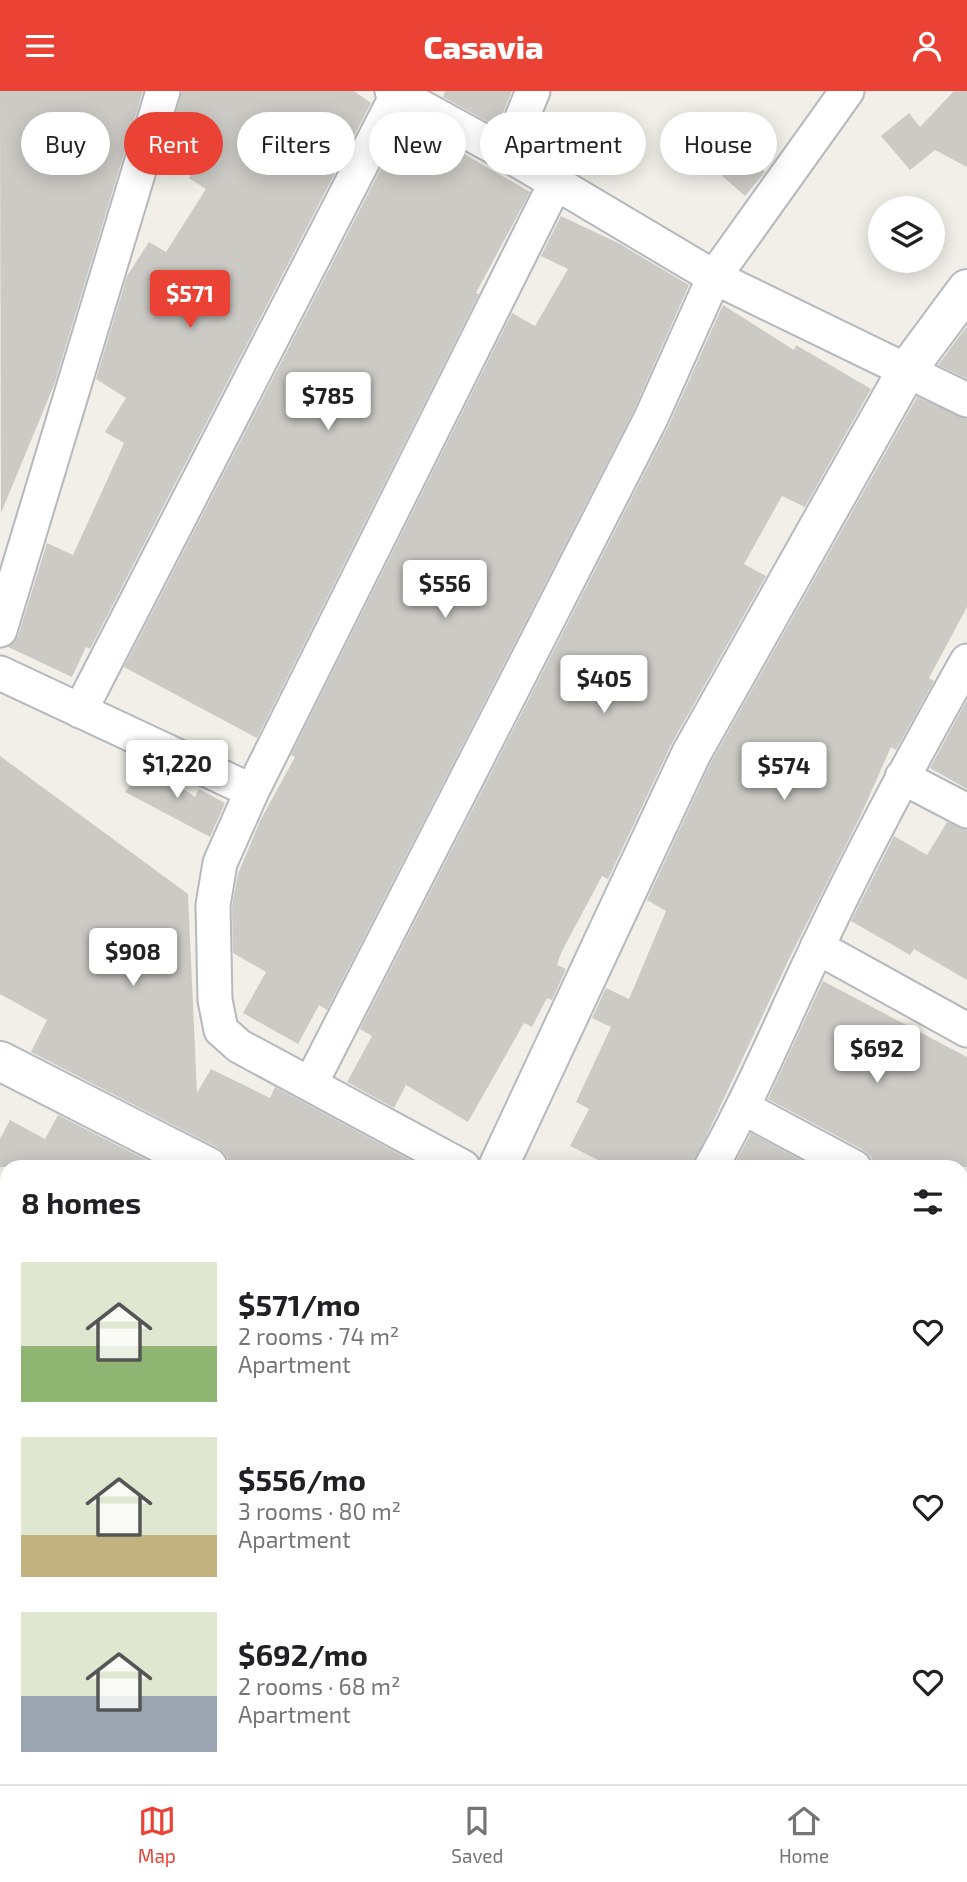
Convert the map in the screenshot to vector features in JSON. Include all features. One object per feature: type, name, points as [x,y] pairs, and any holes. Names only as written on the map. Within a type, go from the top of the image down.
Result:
[{"type":"street","points":[[0,630],[163,91]]},
{"type":"street","points":[[524,112],[533,91]]},
{"type":"street","points":[[311,1083],[651,418],[715,277],[847,91]]},
{"type":"street","points":[[80,711],[394,93],[480,139]]},
{"type":"street","points":[[541,175],[715,277],[967,400]]},
{"type":"street","points":[[450,1160],[239,1046],[221,1030],[215,1000],[213,905],[220,863],[252,791],[555,184]]},
{"type":"street","points":[[501,1160],[691,754],[907,370],[967,289]]},
{"type":"street","points":[[715,1160],[744,1108],[817,947],[902,777],[967,661]]},
{"type":"street","points":[[0,673],[252,791]]},
{"type":"street","points":[[902,777],[967,811]]},
{"type":"street","points":[[817,947],[967,1030]]},
{"type":"street","points":[[0,1061],[194,1160]]},
{"type":"street","points":[[744,1108],[841,1160]]},
{"type":"building","points":[[0,91],[143,91],[137,112],[124,112],[124,154],[54,385],[1,513]]},
{"type":"building","points":[[182,91],[354,91],[371,103],[355,134],[355,112],[237,112],[237,175],[334,175],[90,649],[86,647],[72,677],[8,647],[18,636],[47,543],[73,555],[124,443],[105,432],[126,398],[96,379],[127,276],[149,242],[166,252],[206,189],[189,178],[191,175],[223,175],[223,112],[176,112]]},
{"type":"building","points":[[445,91],[512,91],[503,112],[480,112],[480,118],[443,97]]},
{"type":"building","points":[[954,91],[967,91],[967,167],[935,150],[910,170],[881,136],[909,113],[920,127]]},
{"type":"building","points":[[466,155],[480,163],[480,175],[501,175],[530,192],[476,293],[479,294],[257,738],[124,667],[378,175],[466,175]]},
{"type":"building","points":[[721,175],[762,175],[745,196]]},
{"type":"building","points":[[561,216],[620,244],[689,285],[634,410],[327,1010],[319,1005],[298,1044],[243,1013],[266,972],[233,953],[232,906],[238,874],[260,821],[295,757],[291,755],[512,313],[535,326],[568,269],[541,256]]},
{"type":"building","points":[[723,305],[794,350],[796,345],[871,389],[805,507],[782,496],[744,564],[766,576],[672,743],[608,879],[602,876],[561,953],[557,965],[566,969],[552,1000],[547,998],[532,1027],[524,1023],[468,1122],[406,1085],[394,1108],[347,1082],[372,1036],[360,1029],[668,427]]},
{"type":"building","points":[[967,326],[967,379],[938,365]]},
{"type":"building","points":[[917,397],[967,419],[967,607],[929,678],[934,681],[896,750],[891,747],[695,1160],[598,1160],[570,1146],[589,1109],[576,1102],[611,1027],[592,1018],[606,988],[629,999],[666,911],[647,900],[710,764]]},
{"type":"building","points":[[967,700],[967,789],[930,768]]},
{"type":"building","points":[[0,756],[188,894],[197,1093],[211,1069],[270,1098],[275,1087],[410,1160],[228,1160],[218,1148],[31,1052],[47,1020],[0,994]]},
{"type":"building","points":[[147,763],[195,797],[199,789],[225,803],[210,837],[125,792]]},
{"type":"building","points":[[947,822],[967,830],[967,980],[914,949],[910,955],[851,921],[894,836],[927,855]]},
{"type":"building","points":[[823,981],[967,1057],[967,1160],[872,1160],[863,1150],[768,1099]]},
{"type":"building","points":[[58,1115],[146,1160],[0,1160],[0,1139],[10,1120],[45,1139]]},
{"type":"building","points":[[751,1133],[801,1160],[737,1160]]}]
